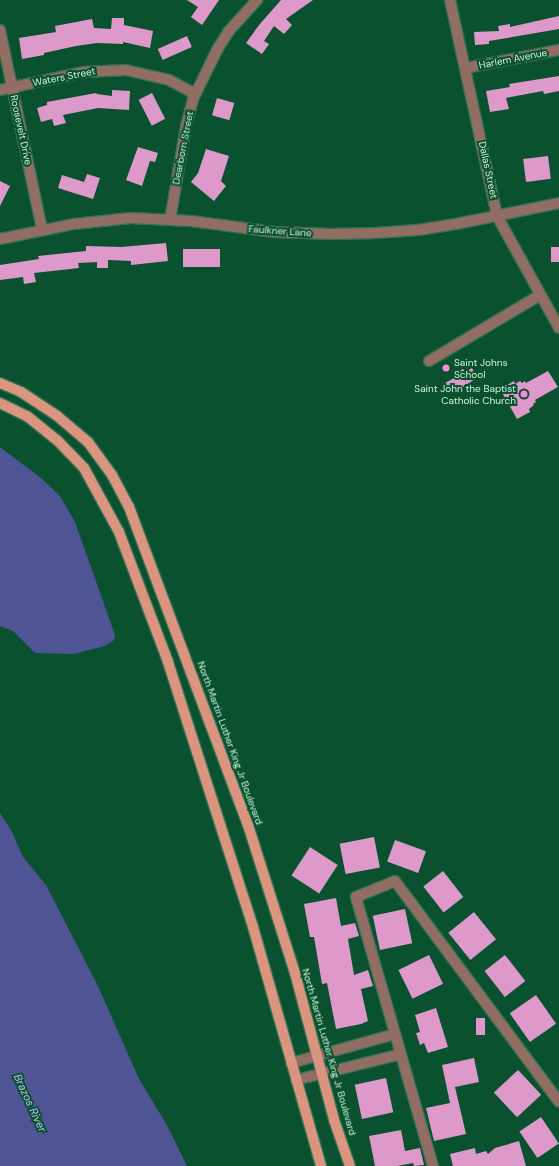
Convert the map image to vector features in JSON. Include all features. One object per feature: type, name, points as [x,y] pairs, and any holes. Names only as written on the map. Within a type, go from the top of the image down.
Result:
[{"type":"main road","name":"North Martin Luther King Jr Boulevard","points":[[0,383],[21,392],[56,415],[88,442],[112,475],[129,507],[248,825],[295,973],[334,1120],[350,1166]]},
{"type":"main road","points":[[0,403],[27,416],[57,440],[84,468],[119,532],[168,662],[253,927],[321,1166]]},
{"type":"street","name":"Dearborn Street","points":[[170,220],[186,126],[194,97],[217,50],[229,31],[257,0]]},
{"type":"street","name":"Dallas Street","points":[[450,0],[497,216],[559,328]]},
{"type":"street","name":"Roosevelt Drive","points":[[0,30],[42,230]]},
{"type":"street","name":"Harlem Avenue","points":[[466,68],[559,50]]},
{"type":"street","name":"Waters Street","points":[[0,90],[84,72],[126,70],[169,80],[190,91],[194,97]]},
{"type":"street","name":"Faulkner Lane","points":[[0,239],[100,220],[131,218],[170,220],[274,232],[332,234],[418,230],[559,203]]},
{"type":"street","points":[[429,361],[540,295]]},
{"type":"street","points":[[433,1166],[356,897],[395,881],[559,1102]]},
{"type":"street","points":[[291,1063],[395,1034]]},
{"type":"street","points":[[296,1080],[401,1054]]},
{"type":"water","points":[[0,447],[41,478],[60,496],[75,522],[115,635],[114,640],[105,646],[74,654],[35,653],[13,631],[0,626]]},
{"type":"water","name":"Brazos River","points":[[0,813],[11,830],[23,857],[46,885],[98,986],[139,1079],[168,1127],[187,1166],[0,1166]]},
{"type":"building","points":[[187,0],[219,0],[202,25],[191,17],[198,7]]},
{"type":"building","points":[[281,0],[313,0],[286,19],[292,25],[284,34],[274,26],[264,41],[269,44],[262,54],[246,43],[259,25]]},
{"type":"building","points":[[559,16],[559,29],[489,41],[489,44],[475,45],[474,32],[499,31],[498,26],[510,24],[510,27]]},
{"type":"building","points":[[112,18],[124,18],[124,25],[153,31],[150,48],[123,42],[123,44],[97,43],[76,46],[44,53],[44,55],[22,59],[19,38],[56,32],[55,26],[92,19],[94,28],[111,29]]},
{"type":"building","points":[[187,36],[192,47],[163,60],[158,49]]},
{"type":"building","points":[[559,76],[559,91],[544,94],[543,91],[506,98],[509,109],[490,112],[486,91],[510,87],[509,84]]},
{"type":"building","points":[[112,90],[130,91],[129,110],[98,108],[63,115],[66,123],[54,126],[52,119],[41,122],[37,108],[47,105],[47,102],[96,93],[112,96]]},
{"type":"building","points":[[152,93],[165,119],[152,126],[139,100]]},
{"type":"building","points":[[217,98],[234,103],[229,120],[212,115]]},
{"type":"building","points":[[138,147],[158,153],[155,162],[150,161],[142,186],[126,180]]},
{"type":"building","points":[[206,149],[229,156],[221,181],[226,186],[214,201],[191,182],[198,173]]},
{"type":"building","points":[[548,156],[551,179],[526,182],[523,159]]},
{"type":"building","points":[[87,174],[100,178],[93,199],[58,188],[62,175],[84,182]]},
{"type":"building","points":[[0,181],[10,186],[0,206]]},
{"type":"building","points":[[166,243],[168,261],[131,265],[131,261],[108,260],[108,268],[97,268],[97,262],[78,263],[79,268],[34,273],[36,282],[24,284],[23,277],[0,280],[0,265],[39,259],[38,256],[86,251],[86,246],[121,247]]},
{"type":"building","points":[[551,247],[559,247],[559,262],[551,262]]},
{"type":"building","points":[[183,249],[220,249],[220,267],[183,267]]},
{"type":"building","points":[[472,368],[477,378],[470,382],[472,386],[462,391],[460,387],[447,393],[443,384],[458,376],[457,372],[463,369],[465,372]]},
{"type":"building","name":"Saint John the Baptist Catholic Church","points":[[548,371],[558,387],[535,400],[536,402],[533,404],[534,405],[529,409],[530,412],[517,419],[500,389],[514,381],[515,384],[520,381],[522,383],[525,381],[526,383]]},
{"type":"building","points":[[374,837],[380,867],[346,874],[340,844]]},
{"type":"building","points":[[395,840],[426,851],[418,873],[387,862]]},
{"type":"building","points":[[310,847],[338,865],[319,893],[291,876]]},
{"type":"building","points":[[443,871],[463,897],[444,912],[423,886]]},
{"type":"building","points":[[336,898],[341,926],[355,923],[359,936],[348,939],[354,975],[368,970],[373,986],[361,989],[368,1021],[361,1024],[336,1029],[327,983],[322,984],[314,937],[310,937],[304,904]]},
{"type":"building","points":[[405,909],[412,943],[380,950],[373,916]]},
{"type":"building","points":[[474,912],[496,939],[470,960],[448,933]]},
{"type":"building","points":[[429,955],[443,984],[412,999],[398,970]]},
{"type":"building","points":[[505,955],[525,981],[505,997],[485,971]]},
{"type":"building","points":[[536,995],[556,1024],[530,1042],[510,1013]]},
{"type":"building","points":[[436,1008],[448,1047],[428,1053],[424,1043],[420,1045],[416,1033],[420,1032],[415,1015]]},
{"type":"building","points":[[476,1018],[485,1018],[485,1035],[476,1035]]},
{"type":"building","points":[[474,1058],[479,1082],[455,1087],[466,1134],[434,1141],[426,1108],[450,1103],[442,1065]]},
{"type":"building","points":[[518,1070],[541,1095],[517,1117],[494,1093]]},
{"type":"building","points":[[386,1078],[393,1112],[362,1119],[355,1085]]},
{"type":"building","points":[[541,1117],[559,1144],[537,1158],[519,1132]]},
{"type":"building","points":[[401,1130],[405,1151],[420,1148],[424,1165],[414,1166],[413,1163],[397,1166],[375,1166],[369,1136]]},
{"type":"building","points":[[519,1141],[526,1166],[453,1166],[450,1154],[475,1148],[476,1154],[486,1151],[488,1154],[495,1148]]},
{"type":"place","name":"Saint Johns School","points":[[446,368]]},
{"type":"place","name":"Saint John the Baptist Catholic Church","points":[[524,394]]}]
